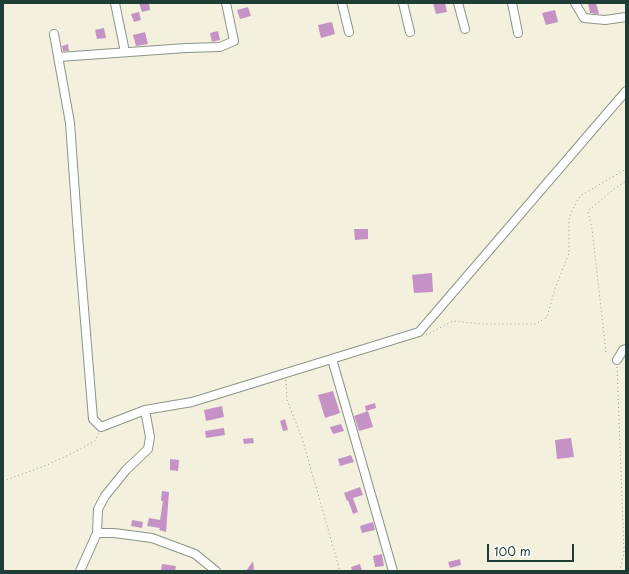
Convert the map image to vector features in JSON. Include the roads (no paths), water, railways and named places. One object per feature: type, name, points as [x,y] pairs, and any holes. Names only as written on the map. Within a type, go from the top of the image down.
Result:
[{"type":"street","points":[[115,3],[125,52]]},
{"type":"street","points":[[59,57],[220,47],[234,41],[226,3]]},
{"type":"street","points":[[342,3],[349,32]]},
{"type":"street","points":[[403,3],[410,32]]},
{"type":"street","points":[[458,3],[466,29]]},
{"type":"street","points":[[512,3],[518,33]]},
{"type":"street","points":[[575,3],[584,18],[605,20],[626,17]]},
{"type":"street","points":[[54,34],[70,123],[93,419],[101,427],[145,410],[192,402],[419,332],[626,91]]},
{"type":"street","points":[[617,360],[623,350],[626,349]]},
{"type":"street","points":[[332,359],[393,571]]},
{"type":"street","points":[[80,571],[97,533],[98,509],[105,496],[126,470],[148,449],[150,437],[145,410]]},
{"type":"street","points":[[97,533],[114,533],[152,538],[195,554],[216,571]]}]
